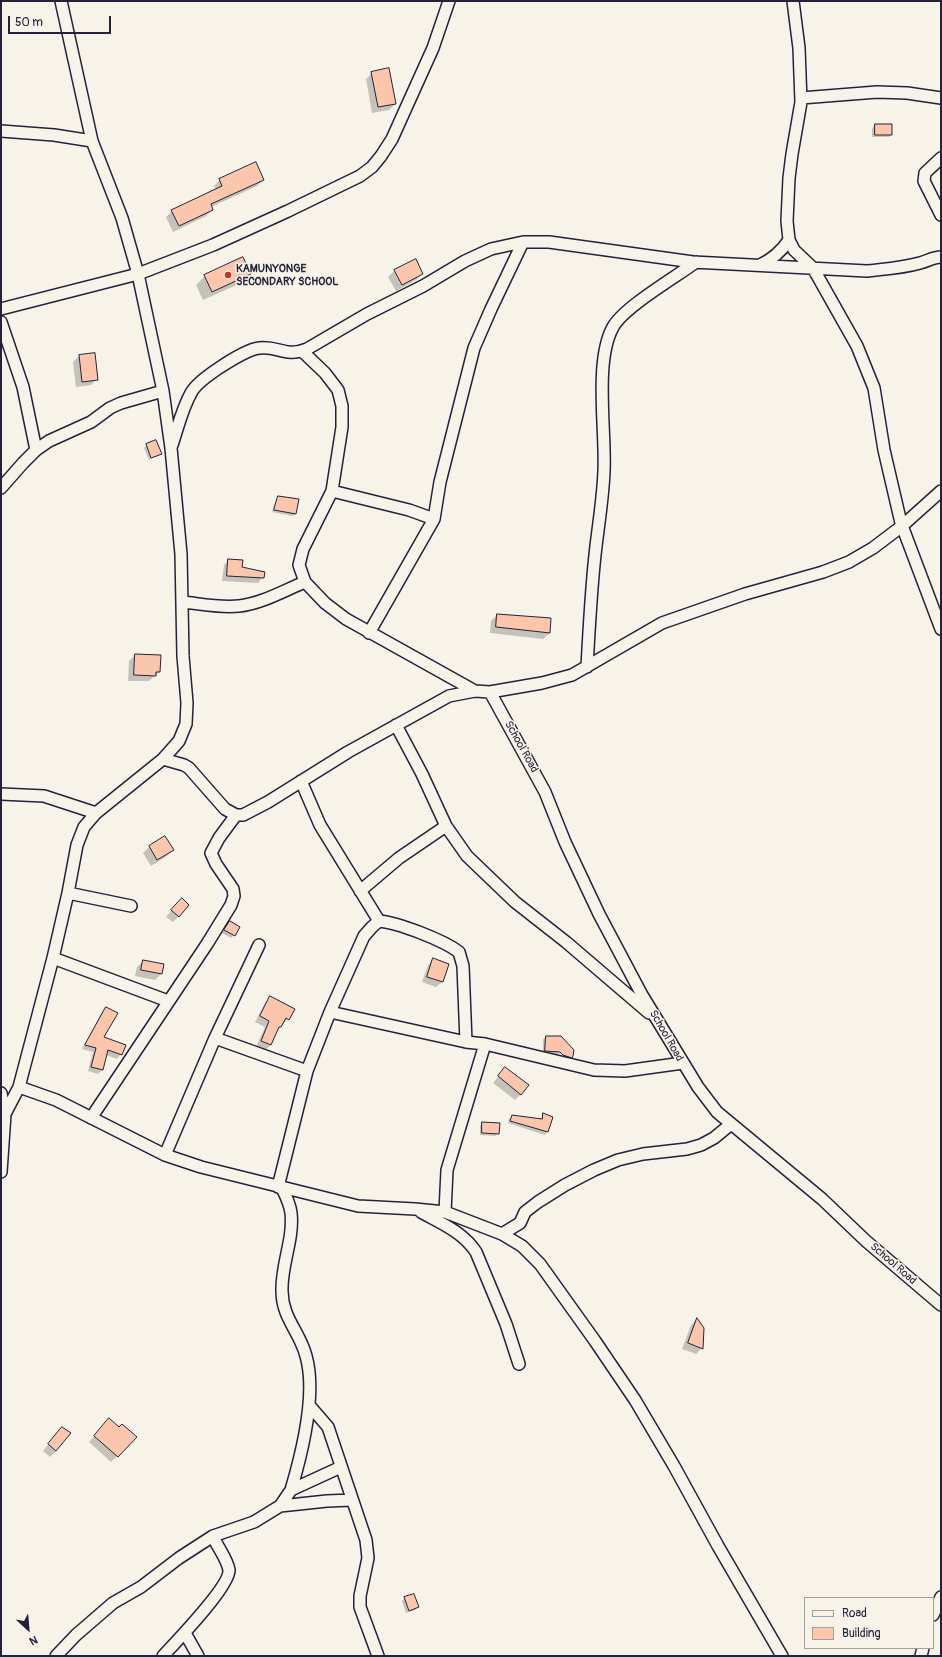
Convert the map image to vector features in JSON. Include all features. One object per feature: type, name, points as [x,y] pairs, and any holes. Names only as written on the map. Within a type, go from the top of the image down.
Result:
[{"type":"street","points":[[5,1114],[19,1087],[53,958],[77,845],[84,828],[96,813],[163,759],[179,741],[186,724],[187,703],[183,656],[181,554],[171,448],[163,391],[138,274],[122,218],[92,141],[61,1]]},
{"type":"street","points":[[1,309],[138,274],[212,245],[288,211],[324,192],[360,176],[372,167],[381,156],[402,117],[433,48],[449,1]]},
{"type":"street","points":[[793,1],[799,48],[801,98],[789,178],[787,221],[789,240],[794,250],[813,268],[857,346],[874,388],[884,450],[902,526],[941,629]]},
{"type":"street","points":[[801,98],[877,92],[907,93],[941,98]]},
{"type":"street","points":[[1,131],[54,135],[92,141]]},
{"type":"street","points":[[941,158],[925,173],[924,181],[941,215]]},
{"type":"street","points":[[760,265],[772,259],[782,251],[789,240]]},
{"type":"street","points":[[171,448],[185,404],[192,391],[226,363],[249,351],[259,348],[269,348],[296,353],[302,351],[367,314],[423,286],[490,249],[523,242],[549,242],[696,262],[867,271],[922,263],[939,255]]},
{"type":"street","points":[[369,633],[434,519],[440,482],[474,348],[523,242]]},
{"type":"street","points":[[587,667],[595,555],[602,511],[605,440],[602,381],[607,340],[614,326],[624,314],[696,262]]},
{"type":"street","points":[[1,322],[22,388],[36,450]]},
{"type":"street","points":[[302,351],[325,373],[338,390],[342,406],[342,427],[332,491],[303,549],[299,565],[305,582],[325,603],[346,619],[475,691]]},
{"type":"street","points":[[1,488],[36,450],[49,441],[91,422],[110,408],[121,403],[163,391]]},
{"type":"street","points":[[332,491],[409,510],[434,519]]},
{"type":"street","points":[[163,759],[184,764],[189,768],[225,809],[236,815],[243,815],[252,812],[348,752],[449,696],[475,691],[490,692],[542,683],[572,675],[662,623],[745,594],[823,572],[849,562],[873,548],[902,526],[941,491]]},
{"type":"street","points":[[183,602],[224,607],[240,606],[256,602],[305,582]]},
{"type":"street","name":"School Road","points":[[490,692],[545,792],[565,842],[599,914],[642,995],[682,1064],[717,1112],[822,1198],[866,1240],[941,1305]]},
{"type":"street","points":[[396,725],[422,774],[446,826],[467,856],[515,902],[566,942],[657,1020]]},
{"type":"street","points":[[301,781],[320,825],[379,921]]},
{"type":"street","points":[[1,794],[44,796],[96,813]]},
{"type":"street","points":[[91,1118],[207,944],[231,905],[234,896],[233,889],[211,853],[218,838],[236,815]]},
{"type":"street","points":[[360,891],[399,858],[446,826]]},
{"type":"street","points":[[68,893],[132,906]]},
{"type":"street","points":[[56,1656],[76,1634],[113,1603],[141,1587],[179,1558],[213,1536],[254,1522],[280,1506],[291,1490],[299,1463],[309,1405],[309,1379],[306,1356],[298,1337],[286,1316],[282,1303],[282,1290],[291,1213],[288,1199],[280,1187],[307,1071],[330,1012],[364,936],[379,921],[389,922],[420,934],[459,952],[464,966],[466,1042]]},
{"type":"street","points":[[165,1155],[215,1038],[260,945]]},
{"type":"street","points":[[53,958],[168,1001]]},
{"type":"street","points":[[330,1012],[466,1042],[485,1044],[594,1070],[625,1071],[682,1064]]},
{"type":"street","points":[[215,1038],[307,1071]]},
{"type":"street","points":[[445,1212],[448,1170],[485,1044]]},
{"type":"street","points":[[19,1087],[56,1100],[165,1155],[201,1167],[358,1206],[445,1212],[502,1234],[522,1246],[540,1264],[635,1400],[782,1656]]},
{"type":"street","points":[[1,1092],[5,1114],[1,1172]]},
{"type":"street","points":[[502,1234],[520,1223],[525,1212],[538,1202],[565,1185],[594,1170],[618,1160],[643,1154],[687,1149],[701,1145],[714,1138],[731,1124]]},
{"type":"street","points":[[415,1209],[460,1234],[470,1242],[476,1252],[506,1324],[520,1364]]},
{"type":"street","points":[[309,1405],[328,1427],[366,1540],[368,1558],[360,1596],[360,1607],[378,1656]]},
{"type":"street","points":[[291,1490],[341,1467]]},
{"type":"street","points":[[280,1506],[352,1500]]},
{"type":"street","points":[[163,1656],[185,1633],[217,1593],[228,1575],[229,1570],[213,1536]]},
{"type":"street","points":[[934,1613],[941,1597]]},
{"type":"street","points":[[185,1633],[198,1656]]},
{"type":"building","points":[[389,68],[396,104],[378,107],[371,72]]},
{"type":"building","points":[[875,124],[892,124],[892,135],[875,135]]},
{"type":"building","points":[[256,162],[264,180],[211,204],[213,210],[179,226],[171,210],[222,186],[219,179]]},
{"type":"building","name":"KAMUNYONGE SECONDARY SCHOOL","points":[[243,257],[251,274],[212,292],[204,275]]},
{"type":"building","points":[[416,259],[423,274],[402,285],[394,270]]},
{"type":"building","points":[[95,353],[98,380],[82,382],[79,355]]},
{"type":"building","points":[[156,440],[162,454],[151,458],[146,444]]},
{"type":"building","points":[[278,496],[299,499],[296,514],[274,510]]},
{"type":"building","points":[[228,559],[243,560],[242,567],[265,572],[264,578],[227,576]]},
{"type":"building","points":[[497,614],[551,618],[550,633],[496,627]]},
{"type":"building","points":[[135,654],[161,655],[160,672],[156,672],[156,676],[134,675]]},
{"type":"building","points":[[165,836],[174,850],[157,860],[149,846]]},
{"type":"building","points":[[182,898],[189,905],[179,917],[171,910]]},
{"type":"building","points":[[230,921],[240,927],[235,936],[224,930]]},
{"type":"building","points":[[433,958],[449,964],[443,982],[427,977]]},
{"type":"building","points":[[143,960],[164,964],[162,974],[141,970]]},
{"type":"building","points":[[270,996],[295,1009],[289,1020],[286,1018],[281,1027],[279,1027],[271,1045],[261,1041],[269,1021],[260,1016]]},
{"type":"building","points":[[106,1007],[118,1013],[104,1037],[126,1045],[122,1055],[108,1050],[103,1070],[91,1067],[96,1048],[85,1045]]},
{"type":"building","points":[[546,1036],[561,1036],[574,1050],[572,1058],[563,1055],[560,1052],[545,1051]]},
{"type":"building","points":[[505,1067],[529,1085],[521,1095],[498,1076]]},
{"type":"building","points":[[543,1113],[553,1117],[548,1132],[510,1121],[512,1115],[542,1119]]},
{"type":"building","points":[[482,1122],[500,1123],[499,1134],[482,1133]]},
{"type":"building","points":[[697,1318],[704,1328],[703,1349],[688,1343]]},
{"type":"building","points":[[109,1418],[119,1427],[122,1424],[137,1437],[118,1457],[94,1436]]},
{"type":"building","points":[[62,1427],[71,1433],[56,1451],[48,1444]]},
{"type":"building","points":[[414,1594],[419,1607],[409,1611],[404,1597]]},
{"type":"place","name":"KAMUNYONGE SECONDARY SCHOOL","points":[[228,275]]}]
